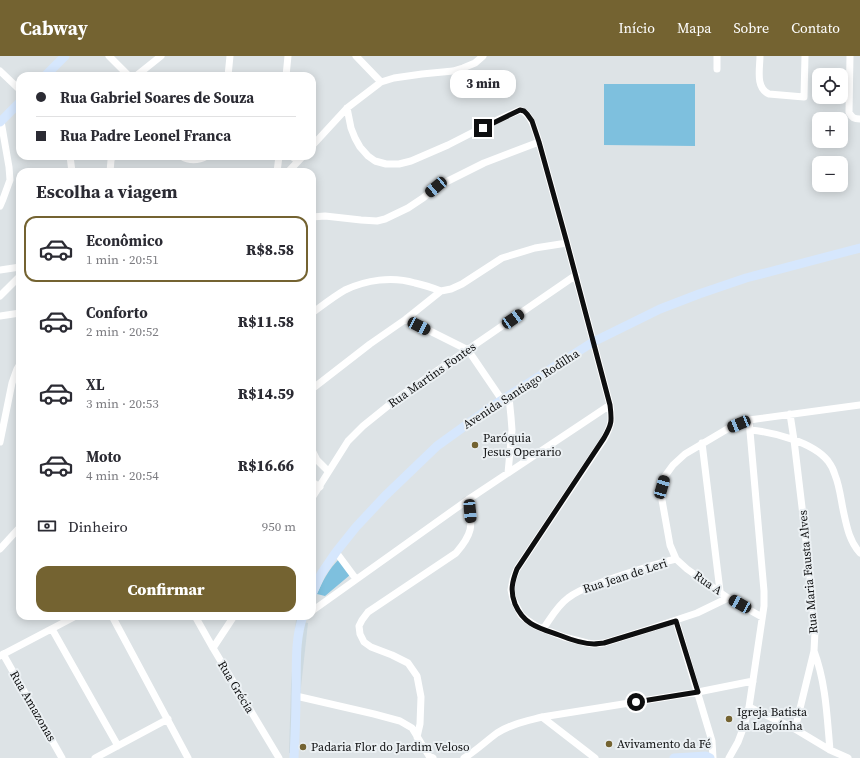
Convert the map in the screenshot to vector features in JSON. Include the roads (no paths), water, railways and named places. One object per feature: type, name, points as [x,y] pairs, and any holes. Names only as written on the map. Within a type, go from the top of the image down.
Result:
[{"type":"main road","points":[[49,72],[65,56]]},
{"type":"main road","points":[[1,121],[16,106]]},
{"type":"main road","name":"Avenida Santiago Rodilha","points":[[316,585],[321,574],[336,552],[356,527],[385,496],[437,446],[505,398],[593,342],[660,309],[699,294],[746,278],[860,248]]},
{"type":"main road","points":[[294,758],[296,646],[302,620]]},
{"type":"main road","points":[[674,758],[706,756],[711,758]]},
{"type":"street","points":[[109,56],[125,72]]},
{"type":"street","points":[[141,72],[161,56]]},
{"type":"street","points":[[228,72],[230,56]]},
{"type":"street","points":[[286,72],[288,56]]},
{"type":"street","points":[[356,56],[381,82]]},
{"type":"street","points":[[316,142],[347,108],[381,82],[401,77],[453,71],[475,63],[484,56]]},
{"type":"street","points":[[717,56],[717,69]]},
{"type":"street","points":[[760,56],[759,81],[765,92],[769,94],[804,97],[805,56]]},
{"type":"street","points":[[850,56],[849,112],[853,118],[860,119]]},
{"type":"street","points":[[0,70],[16,86]]},
{"type":"street","points":[[347,108],[351,128],[360,147],[368,156],[386,164],[399,164],[411,161],[520,110],[524,111],[532,121],[576,275],[612,417],[611,427],[517,569],[511,590],[513,599],[521,615],[530,623],[543,629],[564,637],[594,644],[604,643],[676,621],[728,598]]},
{"type":"street","points":[[0,206],[10,180],[1,121]]},
{"type":"street","points":[[316,217],[325,216],[377,221],[384,219],[408,208],[436,187],[484,163],[539,142]]},
{"type":"street","points":[[291,168],[298,160]]},
{"type":"street","points":[[316,385],[406,319],[441,291],[451,289],[462,284],[502,258],[535,248],[567,243]]},
{"type":"street","points":[[0,270],[16,268]]},
{"type":"street","name":"Rua Martins Fontes","points":[[316,492],[348,441],[363,426],[399,397],[576,275]]},
{"type":"street","points":[[316,310],[346,290],[368,282],[384,279],[414,282],[441,291]]},
{"type":"street","points":[[0,296],[16,280]]},
{"type":"street","points":[[0,316],[16,314]]},
{"type":"street","points":[[406,319],[468,350],[505,398],[511,417],[512,430],[508,472]]},
{"type":"street","points":[[0,442],[12,383],[16,374]]},
{"type":"street","points":[[676,559],[670,545],[668,535],[662,500],[662,487],[665,476],[673,465],[685,454],[729,428],[749,420],[860,404]]},
{"type":"street","points":[[316,608],[508,472],[610,405]]},
{"type":"street","name":"Rua Maria Fausta Alves","points":[[790,414],[810,573],[815,631],[814,651],[795,729]]},
{"type":"street","points":[[729,758],[738,742],[749,707],[764,606],[749,420]]},
{"type":"street","points":[[750,430],[770,433],[794,440],[813,449],[829,462],[839,486],[845,522],[850,538],[860,553]]},
{"type":"street","points":[[702,443],[720,591]]},
{"type":"street","points":[[316,457],[328,471]]},
{"type":"street","points":[[316,484],[320,487]]},
{"type":"street","points":[[417,737],[420,724],[421,697],[417,676],[408,663],[371,647],[364,642],[360,634],[359,626],[368,612],[456,553],[463,545],[471,530],[469,499]]},
{"type":"street","points":[[0,549],[16,531]]},
{"type":"street","points":[[336,552],[356,579]]},
{"type":"street","name":"Rua Jean de Leri","points":[[543,629],[558,606],[578,591],[617,577],[676,559]]},
{"type":"street","name":"Rua A","points":[[676,559],[687,569],[728,598],[762,617]]},
{"type":"street","points":[[2,655],[69,620]]},
{"type":"street","points":[[114,620],[188,758]]},
{"type":"street","name":"Rua Grécia","points":[[197,620],[279,758]]},
{"type":"street","points":[[213,648],[231,620]]},
{"type":"street","points":[[676,621],[712,741],[711,758]]},
{"type":"street","points":[[52,629],[118,746]]},
{"type":"street","points":[[814,651],[824,690],[830,750]]},
{"type":"street","name":"Rua Amazonas","points":[[2,655],[62,758]]},
{"type":"street","points":[[464,758],[498,732],[542,717],[698,692],[753,680]]},
{"type":"street","points":[[296,696],[400,721],[412,728],[429,756],[433,758]]},
{"type":"street","points":[[749,707],[795,729],[830,750],[848,758]]},
{"type":"street","points":[[542,717],[595,758]]},
{"type":"street","points":[[95,758],[168,719]]},
{"type":"place","name":"Paróquia Jesus Operario","points":[[475,445]]},
{"type":"place","name":"Igreja Batista da Lagoínha","points":[[729,719]]},
{"type":"place","name":"Avivamento da Fé","points":[[609,744]]},
{"type":"place","name":"Padaria Flor do Jardim Veloso","points":[[303,747]]}]
